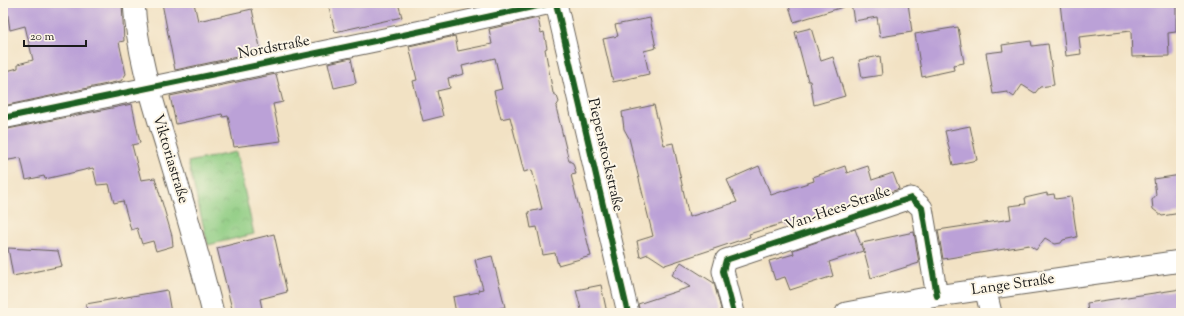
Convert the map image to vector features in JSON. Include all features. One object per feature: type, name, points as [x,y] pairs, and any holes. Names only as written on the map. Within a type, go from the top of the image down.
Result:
[{"type":"street","name":"Viktoriastraße","points":[[134,3],[135,22],[148,87],[200,259],[213,313]]},
{"type":"street","name":"Nordstraße","points":[[3,118],[551,3]]},
{"type":"street","name":"Piepenstockstraße","points":[[556,3],[628,313]]},
{"type":"street","name":"Van-Hees-Straße","points":[[734,313],[724,271],[726,260],[911,198],[922,208],[937,296]]},
{"type":"street","name":"Lange Straße","points":[[846,313],[986,288],[1181,261]]},
{"type":"street","points":[[986,288],[991,313]]},
{"type":"green space","points":[[236,152],[254,234],[208,245],[188,162]]},
{"type":"building","points":[[6,3],[122,3],[124,41],[119,42],[126,74],[121,81],[3,106],[3,72],[18,68],[18,64],[33,60],[25,26],[10,30]]},
{"type":"building","points":[[162,3],[194,3],[198,21],[252,9],[261,52],[175,70]]},
{"type":"building","points":[[328,3],[398,3],[402,17],[335,32]]},
{"type":"building","points":[[788,3],[842,3],[843,7],[794,22]]},
{"type":"building","points":[[851,3],[908,3],[912,32],[880,37],[877,17],[854,21]]},
{"type":"building","points":[[1060,3],[1176,3],[1176,32],[1168,33],[1169,56],[1132,57],[1131,31],[1079,37],[1081,54],[1066,56]]},
{"type":"building","points":[[538,18],[541,33],[544,32],[547,48],[545,49],[553,93],[557,96],[559,102],[556,107],[569,161],[573,163],[576,174],[571,175],[591,256],[558,265],[555,253],[543,255],[537,227],[531,228],[528,212],[542,209],[532,170],[524,172],[510,117],[501,119],[494,91],[502,89],[495,58],[462,66],[464,74],[448,78],[450,88],[437,91],[443,116],[423,121],[413,81],[417,80],[409,46],[455,36],[458,51],[492,44],[489,29]]},
{"type":"building","points":[[650,18],[656,48],[644,51],[649,74],[613,82],[603,39],[618,36],[615,25]]},
{"type":"building","points":[[958,27],[964,63],[953,65],[954,70],[922,77],[915,34]]},
{"type":"building","points":[[811,28],[821,61],[833,57],[845,96],[814,105],[810,81],[808,81],[795,32]]},
{"type":"building","points":[[1031,41],[1032,46],[1048,44],[1054,85],[1040,87],[1035,93],[1022,85],[1014,97],[1007,92],[993,94],[986,53],[1003,51],[1002,45]]},
{"type":"building","points":[[880,56],[882,75],[862,78],[859,60]]},
{"type":"building","points":[[351,58],[356,83],[334,88],[328,63]]},
{"type":"building","points":[[276,74],[283,102],[273,104],[281,141],[234,147],[228,116],[223,117],[222,114],[176,124],[170,96]]},
{"type":"building","points":[[132,104],[140,143],[132,145],[141,180],[155,178],[172,236],[173,246],[156,251],[153,241],[142,244],[137,228],[131,230],[123,201],[114,203],[109,184],[97,185],[93,168],[45,179],[44,176],[26,180],[21,158],[3,161],[3,130]]},
{"type":"building","points":[[654,105],[664,145],[673,143],[689,217],[737,202],[727,180],[759,166],[771,195],[814,181],[813,177],[845,166],[847,173],[868,166],[872,180],[893,173],[899,189],[786,227],[784,223],[749,234],[750,237],[665,265],[648,254],[640,257],[637,241],[653,236],[629,138],[624,129],[622,112]]},
{"type":"building","points":[[970,126],[977,160],[953,165],[945,131]]},
{"type":"building","points":[[1181,175],[1181,213],[1162,216],[1153,209],[1152,200],[1156,195],[1154,179]]},
{"type":"building","points":[[1047,193],[1047,195],[1054,194],[1055,199],[1071,197],[1077,237],[1063,240],[1061,243],[1055,244],[1045,238],[1036,250],[1029,245],[943,259],[938,230],[1011,219],[1009,206],[1026,204],[1025,198]]},
{"type":"building","points":[[855,229],[863,251],[829,262],[833,276],[790,290],[785,277],[775,280],[769,261],[794,254],[793,250]]},
{"type":"building","points":[[914,232],[919,263],[871,278],[862,243]]},
{"type":"building","points":[[274,234],[287,292],[260,299],[263,313],[233,313],[217,248]]},
{"type":"building","points":[[8,248],[58,251],[62,266],[13,276]]},
{"type":"building","points":[[492,256],[505,307],[480,313],[456,313],[453,297],[479,292],[478,290],[483,289],[475,260]]},
{"type":"building","points":[[681,262],[714,283],[722,313],[640,313],[638,304],[690,287],[672,275]]},
{"type":"building","points":[[601,285],[607,313],[582,313],[576,290]]},
{"type":"building","points":[[1181,289],[1181,313],[1088,313],[1087,303]]},
{"type":"building","points":[[167,290],[171,313],[87,313],[86,304]]},
{"type":"cycle path","points":[[3,118],[551,3]]},
{"type":"cycle path","points":[[556,3],[628,313]]},
{"type":"cycle path","points":[[734,313],[723,271],[726,260],[911,198],[922,208],[937,296]]}]
